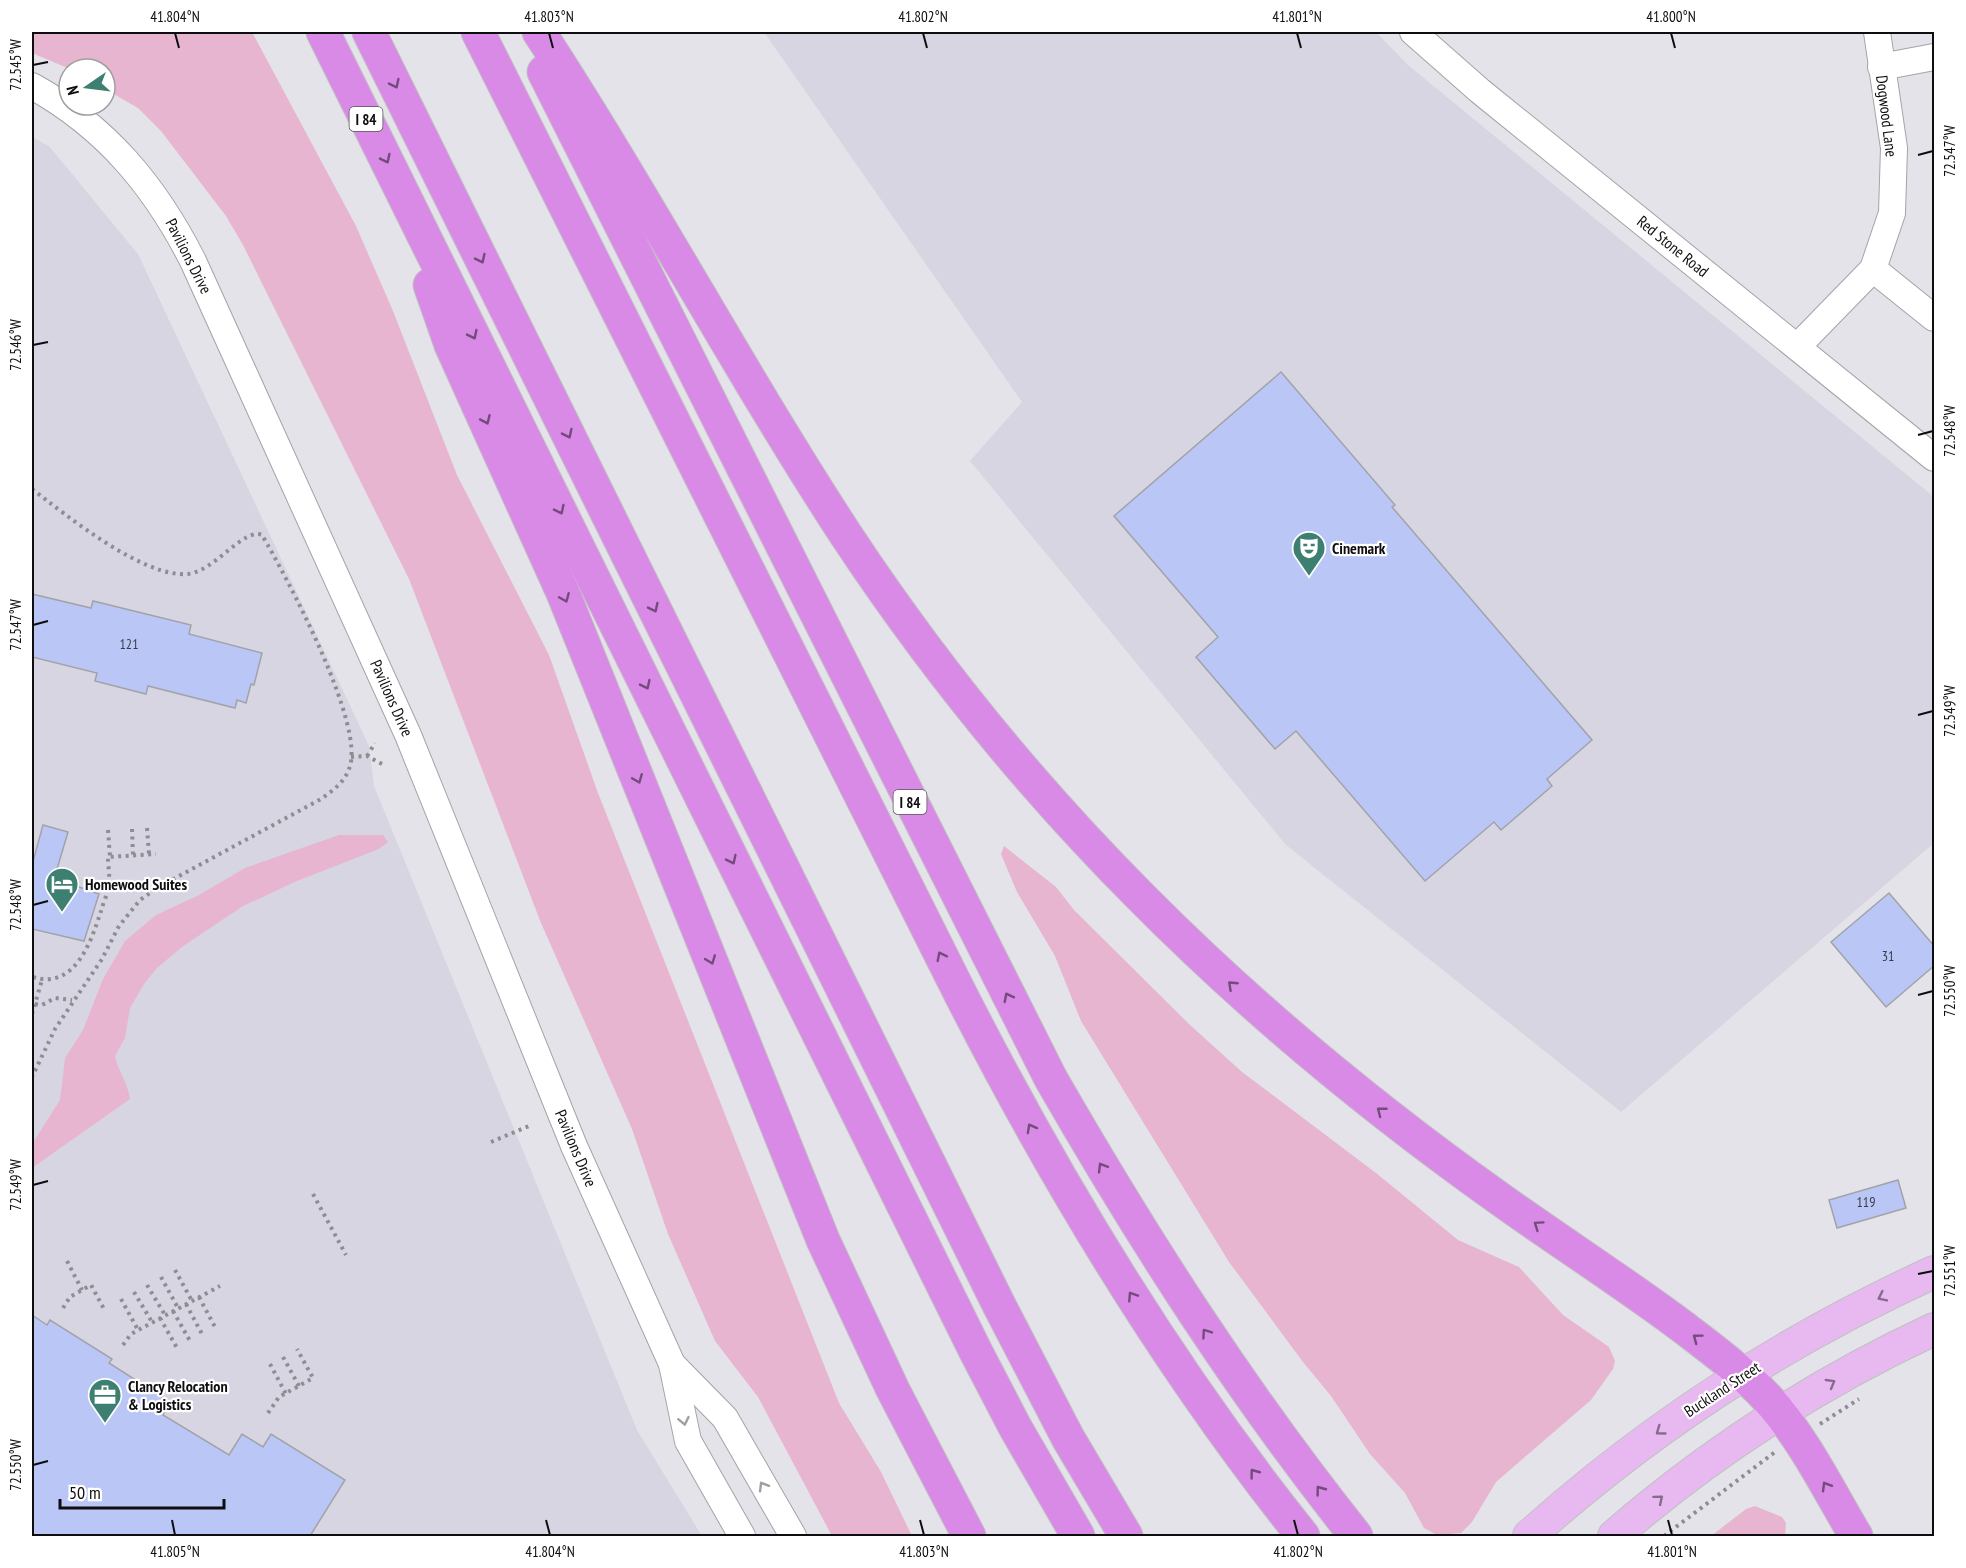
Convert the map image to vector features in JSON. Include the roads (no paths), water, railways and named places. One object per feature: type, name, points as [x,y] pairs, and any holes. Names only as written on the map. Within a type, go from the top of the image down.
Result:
[{"type":"highway","name":"I 84","points":[[323,32],[976,1352],[1015,1427],[1078,1536]]},
{"type":"highway","points":[[369,32],[1009,1326],[1073,1446],[1126,1536]]},
{"type":"highway","points":[[478,32],[1023,1113],[1143,1313],[1249,1466],[1303,1536]]},
{"type":"highway","name":"I 84","points":[[524,32],[1051,1079],[1123,1202],[1198,1321],[1290,1450],[1356,1536]]},
{"type":"highway","points":[[539,32],[601,126],[765,405],[848,538],[941,668],[1069,821],[1199,954],[1330,1069],[1445,1159],[1664,1313],[1743,1375],[1780,1413],[1856,1536]]},
{"type":"highway","points":[[410,207],[445,333],[563,593],[819,1229],[893,1390],[969,1536]]},
{"type":"main road","name":"Buckland Street","points":[[1529,1536],[1637,1447],[1743,1375],[1862,1306],[1935,1272]]},
{"type":"main road","points":[[1614,1536],[1705,1462],[1780,1413],[1878,1357],[1935,1329]]},
{"type":"street","name":"Red Stone Road","points":[[1413,32],[1480,92],[1935,458]]},
{"type":"street","name":"Dogwood Lane","points":[[1797,347],[1873,269],[1892,213],[1894,148],[1876,32]]},
{"type":"street","points":[[1881,68],[1935,57]]},
{"type":"street","name":"Pavilions Drive","points":[[32,86],[88,123],[124,156],[159,200],[193,261],[391,694],[574,1146],[672,1364],[688,1441],[742,1536]]},
{"type":"street","points":[[1873,269],[1935,318]]},
{"type":"street","name":"Pavilions Drive","points":[[672,1364],[725,1418],[793,1536]]},
{"type":"place","name":"Cinemark","points":[[1309,577]]},
{"type":"place","name":"Homewood Suites","points":[[62,913]]},
{"type":"place","name":"Clancy Relocation & Logistics","points":[[105,1424]]}]
